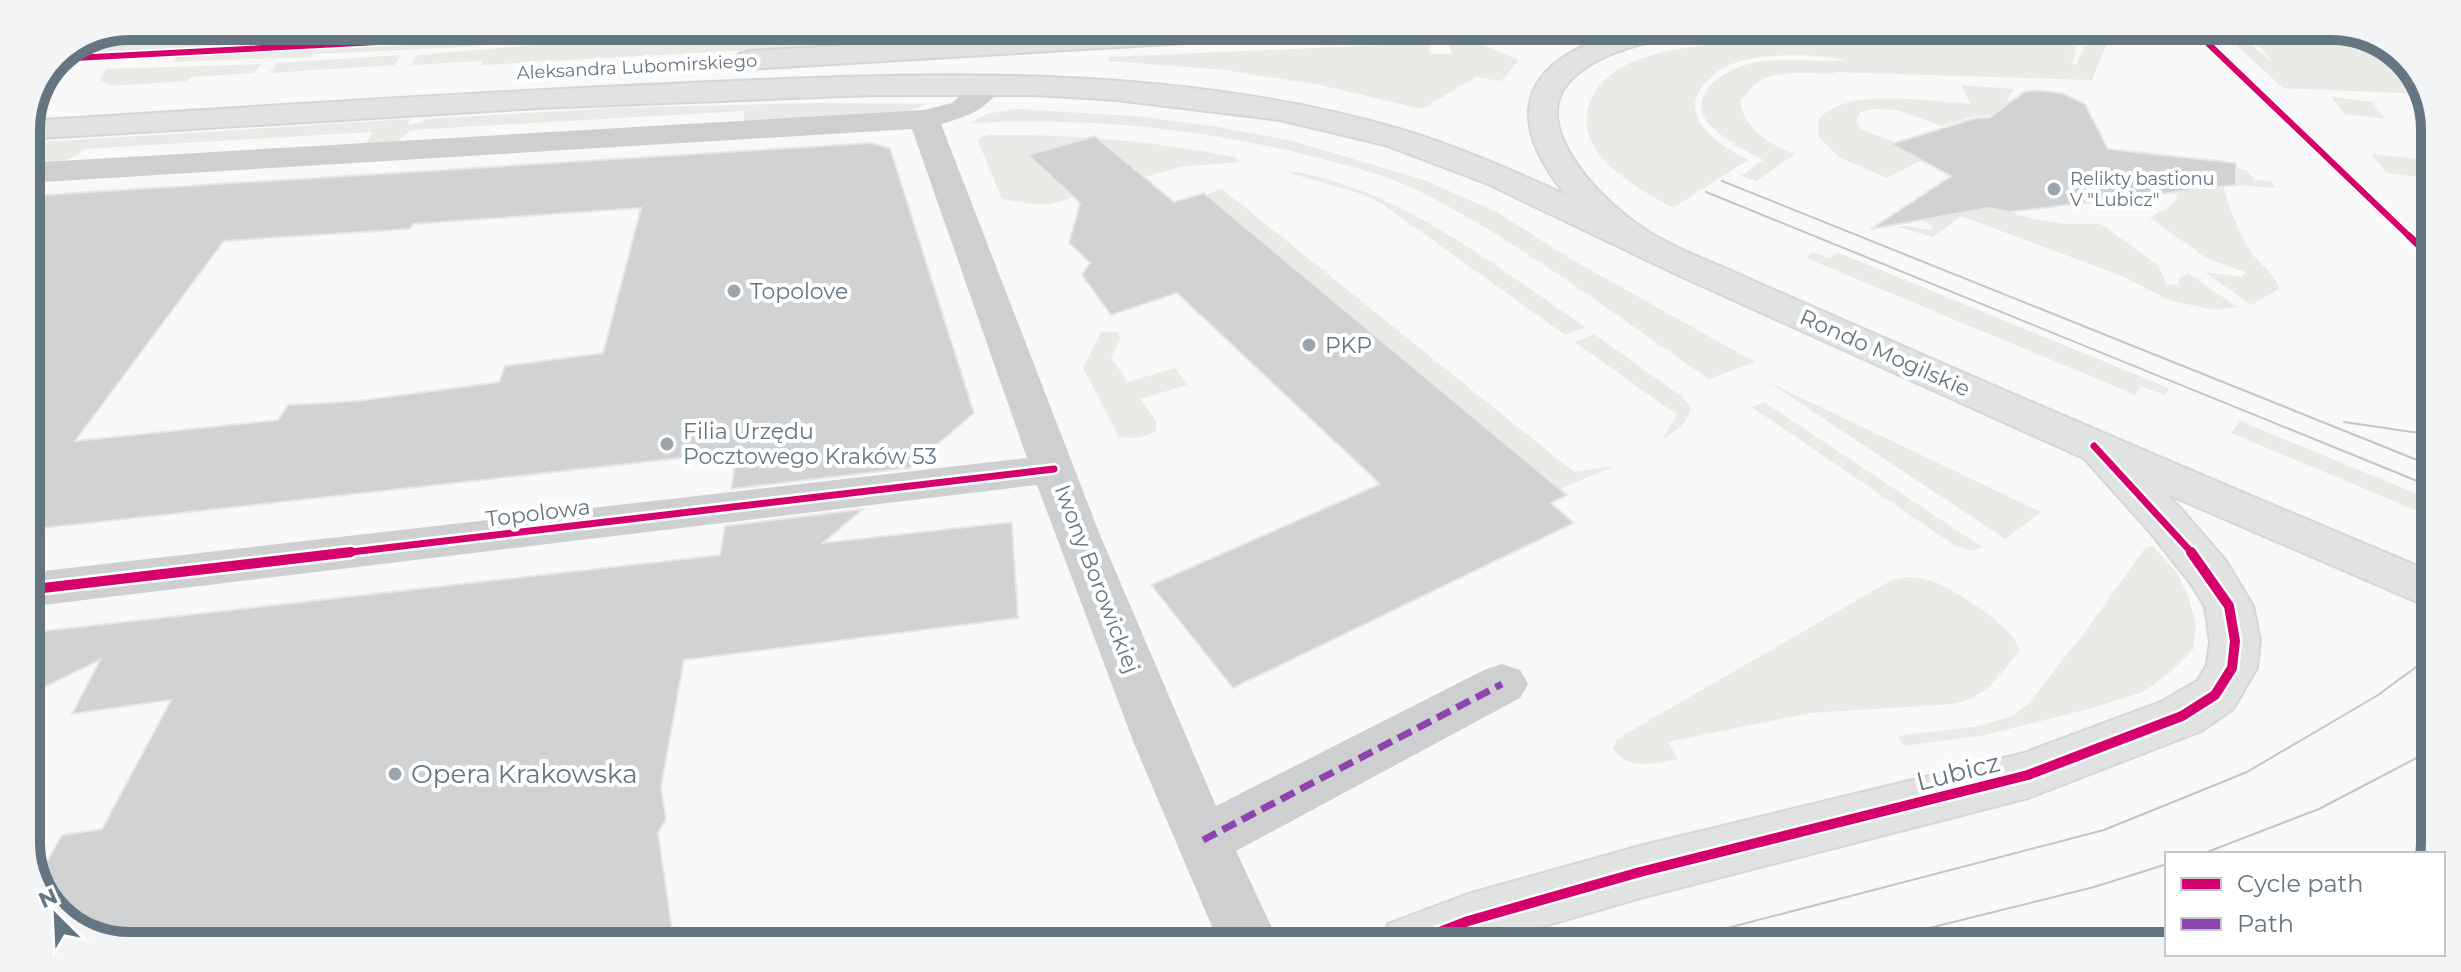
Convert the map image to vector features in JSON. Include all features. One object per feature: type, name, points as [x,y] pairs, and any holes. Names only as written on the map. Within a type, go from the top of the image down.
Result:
[{"type":"main road","name":"Aleksandra Lubomirskiego","points":[[716,62],[1066,40]]},
{"type":"main road","name":"Rondo Mogilskie","points":[[1628,40],[1600,48],[1573,62],[1551,82],[1541,105],[1542,129],[1554,158],[1577,188],[1634,238],[1691,267],[2094,446],[2421,587]]},
{"type":"main road","name":"Aleksandra Lubomirskiego","points":[[45,101],[684,64]]},
{"type":"main road","name":"Aleksandra Lubomirskiego","points":[[40,129],[655,93],[988,85],[1070,87],[1219,100],[1360,128],[1445,155],[1634,238]]},
{"type":"main road","name":"Lubicz","points":[[1440,932],[1468,921],[1640,872],[2028,775],[2182,716],[2215,695],[2232,668],[2235,641],[2229,606],[2209,573],[2166,521],[2094,446]]},
{"type":"street","points":[[40,172],[924,119],[963,109],[988,85]]},
{"type":"street","name":"Iwony Borowickiej","points":[[924,119],[1054,469],[1165,754],[1244,932]]},
{"type":"street","name":"Topolowa","points":[[40,588],[1054,469]]},
{"type":"street","points":[[1203,840],[1502,684]]},
{"type":"shaded area","points":[[129,40],[325,40],[84,53],[112,42]]},
{"type":"shaded area","points":[[457,40],[547,40],[314,54],[312,57],[171,62],[178,55]]},
{"type":"shaded area","points":[[827,40],[788,48],[482,65],[483,61],[411,65],[418,55],[622,41]]},
{"type":"shaded area","points":[[1863,40],[1901,43],[1931,40],[2069,40],[2076,45],[2074,52],[2065,51],[2076,53],[2072,63],[2065,62],[2076,65],[2087,40],[2108,40],[2092,80],[1834,72],[1785,73],[1766,78],[1755,84],[1740,101],[1743,111],[1760,135],[1795,154],[1756,181],[1741,176],[1763,160],[1711,126],[1703,115],[1704,94],[1720,77],[1753,63],[1846,60],[1787,55],[1729,65],[1705,83],[1697,95],[1695,107],[1698,119],[1714,138],[1748,160],[1673,208],[1616,171],[1603,159],[1588,131],[1587,115],[1597,89],[1617,70],[1644,57],[1676,49],[1745,43]]},
{"type":"shaded area","points":[[2231,40],[2247,40],[2274,64],[2259,46],[2261,41],[2332,40],[2360,45],[2391,62],[2413,94],[2283,88]]},
{"type":"shaded area","points":[[1428,43],[1431,54],[1452,54],[1448,43],[1478,43],[1519,60],[1501,81],[1476,77],[1422,109],[1320,85],[1225,70],[1109,61],[1110,57]]},
{"type":"shaded area","points":[[401,55],[395,65],[269,73],[277,63]]},
{"type":"shaded area","points":[[261,64],[254,73],[191,77],[187,81],[112,86],[100,80],[106,69]]},
{"type":"shaded area","points":[[1961,85],[2015,89],[2007,99],[2016,115],[1975,116],[1942,126],[1897,110],[1860,112],[1856,122],[1861,129],[1929,156],[1887,178],[1840,158],[1818,136],[1819,119],[1849,102],[1890,98],[1971,104]]},
{"type":"shaded area","points":[[2332,97],[2372,102],[2385,119],[2344,114]]},
{"type":"shaded area","points":[[928,104],[906,112],[744,121],[744,111],[411,130],[395,143],[367,143],[372,132],[84,149],[62,161],[40,162],[44,151],[40,151],[40,142],[410,119],[408,124],[420,123],[425,119],[612,108]]},
{"type":"shaded area","points":[[1016,109],[1135,116],[1213,126],[1293,141],[1424,180],[1497,212],[1569,258],[1755,362],[1709,379],[1567,280],[1493,233],[1419,191],[1381,176],[1273,147],[1187,132],[1101,123],[971,123],[986,114]]},
{"type":"shaded area","points":[[980,137],[1083,137],[1144,143],[1235,157],[1239,162],[1180,167],[1050,204],[1033,204],[1002,199],[978,141]]},
{"type":"shaded area","points":[[2372,154],[2421,162],[2421,177],[2386,173]]},
{"type":"shaded area","points":[[2231,167],[2246,170],[2255,180],[2271,181],[2276,188],[2223,184],[2243,238],[2253,255],[2275,279],[2279,289],[2251,305],[2205,272],[2242,277],[2245,272],[2208,259],[2150,218],[2174,203],[2178,185]]},
{"type":"shaded area","points":[[1286,172],[1329,180],[1398,207],[1462,243],[1586,327],[1565,335],[1381,203],[1362,194]]},
{"type":"shaded area","points":[[1222,189],[1574,472],[1614,466],[1557,490],[1204,195]]},
{"type":"shaded area","points":[[1970,200],[2034,219],[2064,224],[2101,224],[2159,266],[2166,284],[2178,285],[2179,279],[2188,273],[2237,307],[2216,310],[2171,301],[2122,276],[1961,216],[1933,237],[1898,227],[1933,229],[1932,225],[1918,219]]},
{"type":"shaded area","points":[[1813,252],[1829,258],[1839,253],[2169,388],[2165,395],[2140,386],[2136,395],[1806,258]]},
{"type":"shaded area","points":[[1101,332],[1118,332],[1120,339],[1111,358],[1128,382],[1175,368],[1187,385],[1140,399],[1156,421],[1156,431],[1138,437],[1119,437],[1083,368]]},
{"type":"shaded area","points":[[1594,334],[1681,396],[1691,407],[1681,426],[1662,439],[1677,415],[1575,342]]},
{"type":"shaded area","points":[[1770,383],[2041,512],[2005,539]]},
{"type":"shaded area","points":[[1764,402],[1982,547],[1971,551],[1954,545],[1752,407]]},
{"type":"shaded area","points":[[2240,421],[2421,495],[2421,512],[2231,433]]},
{"type":"shaded area","points":[[2153,546],[2177,573],[2189,598],[2196,625],[2193,650],[2172,671],[2143,692],[2092,708],[1986,735],[1904,746],[1898,736],[1980,726],[2014,715],[2029,703],[2145,548]]},
{"type":"shaded area","points":[[1906,577],[1933,582],[1958,594],[1998,622],[2016,642],[2019,650],[1998,677],[1974,697],[1952,704],[1811,713],[1668,742],[1678,759],[1660,762],[1634,763],[1619,756],[1613,748],[1617,739],[1892,580]]},
{"type":"building","name":"Relikty bastionu V \"Lubicz\"","points":[[2024,92],[2062,93],[2085,104],[2108,149],[2236,163],[2236,185],[2009,212],[1989,208],[1871,229],[1951,176],[1891,144],[1976,118],[1989,118]]},
{"type":"building","name":"PKP","points":[[1095,136],[1174,202],[1204,193],[1567,495],[1551,503],[1574,523],[1233,688],[1151,585],[1380,484],[1177,293],[1111,315],[1082,275],[1090,263],[1069,243],[1080,203],[1028,155]]},
{"type":"building","points":[[871,143],[890,148],[974,413],[910,468],[731,489],[737,452],[40,528],[40,195]],"holes":[[[641,208],[603,353],[505,366],[499,382],[357,401],[288,405],[278,420],[75,441],[224,241],[410,229],[413,224]]]},
{"type":"building","name":"Opera Krakowska","points":[[863,509],[823,543],[1012,522],[1018,618],[684,660],[661,787],[666,819],[658,833],[673,932],[129,932],[96,925],[96,876],[47,876],[44,867],[62,835],[102,829],[171,700],[72,714],[100,660],[40,689],[40,631],[720,555],[725,526]]},
{"type":"tram line","points":[[1722,181],[2421,462]]},
{"type":"tram line","points":[[1706,192],[2421,483]]},
{"type":"tram line","points":[[2344,422],[2421,433]]},
{"type":"tram line","points":[[1712,932],[2104,830],[2247,772],[2378,695],[2421,663]]},
{"type":"tram line","points":[[2207,852],[2319,809],[2421,756]]},
{"type":"tram line","points":[[1913,932],[2094,887],[2165,865]]},
{"type":"marked path","points":[[1203,840],[1502,684]]},
{"type":"cycle path","points":[[76,58],[416,40]]},
{"type":"cycle path","points":[[2204,40],[2421,248]]},
{"type":"cycle path","points":[[1440,932],[1468,921],[1640,872],[2028,775],[2182,716],[2215,695],[2232,668],[2235,641],[2229,606],[2209,573],[2166,521],[2094,446]]},
{"type":"cycle path","points":[[40,588],[1054,469]]},
{"type":"place","name":"Relikty bastionu V \"Lubicz\"","points":[[2054,189]]},
{"type":"place","name":"Topolove","points":[[734,291]]},
{"type":"place","name":"PKP","points":[[1309,345]]},
{"type":"place","name":"Filia Urzędu Pocztowego Kraków 53","points":[[667,444]]},
{"type":"place","name":"Opera Krakowska","points":[[395,774]]}]
